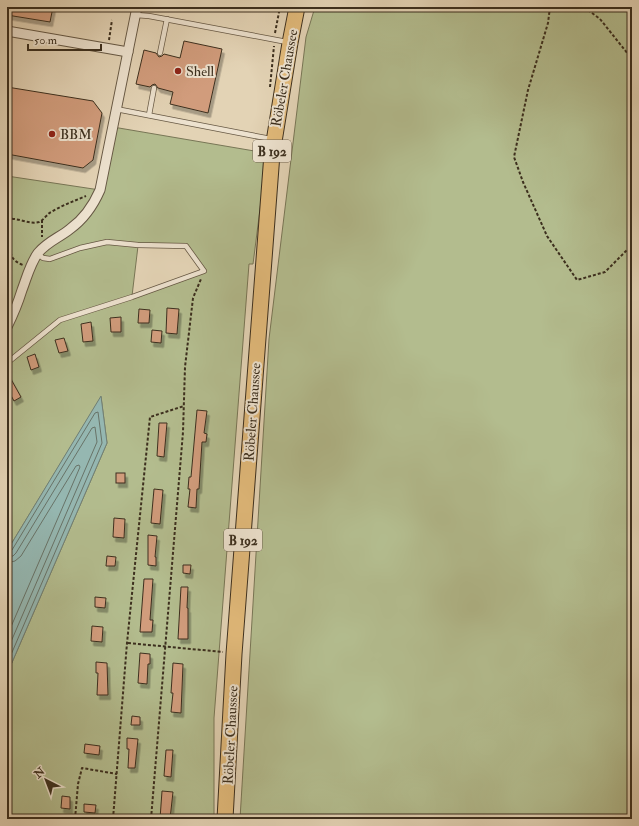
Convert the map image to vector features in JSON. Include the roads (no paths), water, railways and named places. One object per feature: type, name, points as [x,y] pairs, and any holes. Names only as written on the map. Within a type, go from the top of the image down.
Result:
[{"type":"main road","name":"Röbeler Chaussee","points":[[225,819],[234,654],[274,139],[297,7]]},
{"type":"street","points":[[7,327],[15,311],[31,266],[38,254],[44,246],[54,238],[70,230],[82,219],[94,204],[98,195],[136,11]]},
{"type":"street","points":[[7,31],[128,52]]},
{"type":"lane","points":[[136,11],[167,19],[290,43]]},
{"type":"lane","points":[[160,53],[167,19]]},
{"type":"lane","points":[[149,115],[154,88]]},
{"type":"lane","points":[[116,110],[274,139]]},
{"type":"lane","points":[[7,363],[60,320],[132,297],[204,271],[186,246],[138,246],[107,242],[80,248],[50,259],[43,258],[38,254]]},
{"type":"water","points":[[101,396],[107,443],[7,674],[7,551]]},
{"type":"place","name":"Shell","points":[[178,71]]},
{"type":"place","name":"BBM","points":[[52,134]]}]
